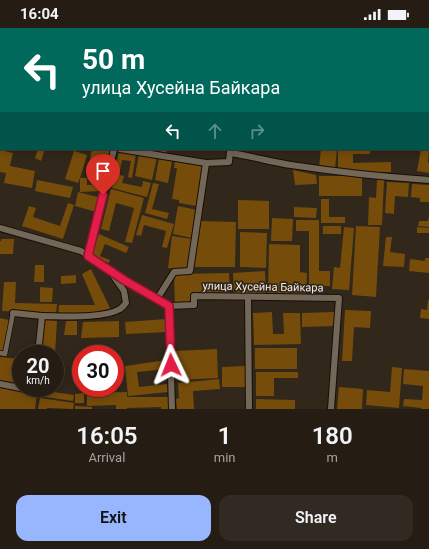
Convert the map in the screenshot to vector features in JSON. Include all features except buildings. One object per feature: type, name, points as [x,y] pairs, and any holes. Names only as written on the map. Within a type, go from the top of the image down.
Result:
[{"type":"street","points":[[88,256],[114,150]]},
{"type":"street","points":[[126,150],[206,163],[229,162],[230,151],[290,165],[387,177],[429,180]]},
{"type":"street","points":[[157,299],[174,272],[190,271],[206,163]]},
{"type":"street","points":[[0,228],[81,251],[124,280],[169,306],[172,409]]},
{"type":"street","points":[[0,353],[5,354],[13,313],[42,316],[83,316],[108,314],[120,309],[126,302],[124,291],[110,271]]},
{"type":"street","name":"улица Хусейна Байкара","points":[[169,306],[194,306],[194,296],[339,298],[331,409]]},
{"type":"street","points":[[248,297],[248,409]]},
{"type":"street","points":[[39,345],[42,316]]},
{"type":"street","points":[[0,384],[12,386]]},
{"type":"route","points":[[103,195],[88,256],[124,280],[169,306],[171,365]]}]
